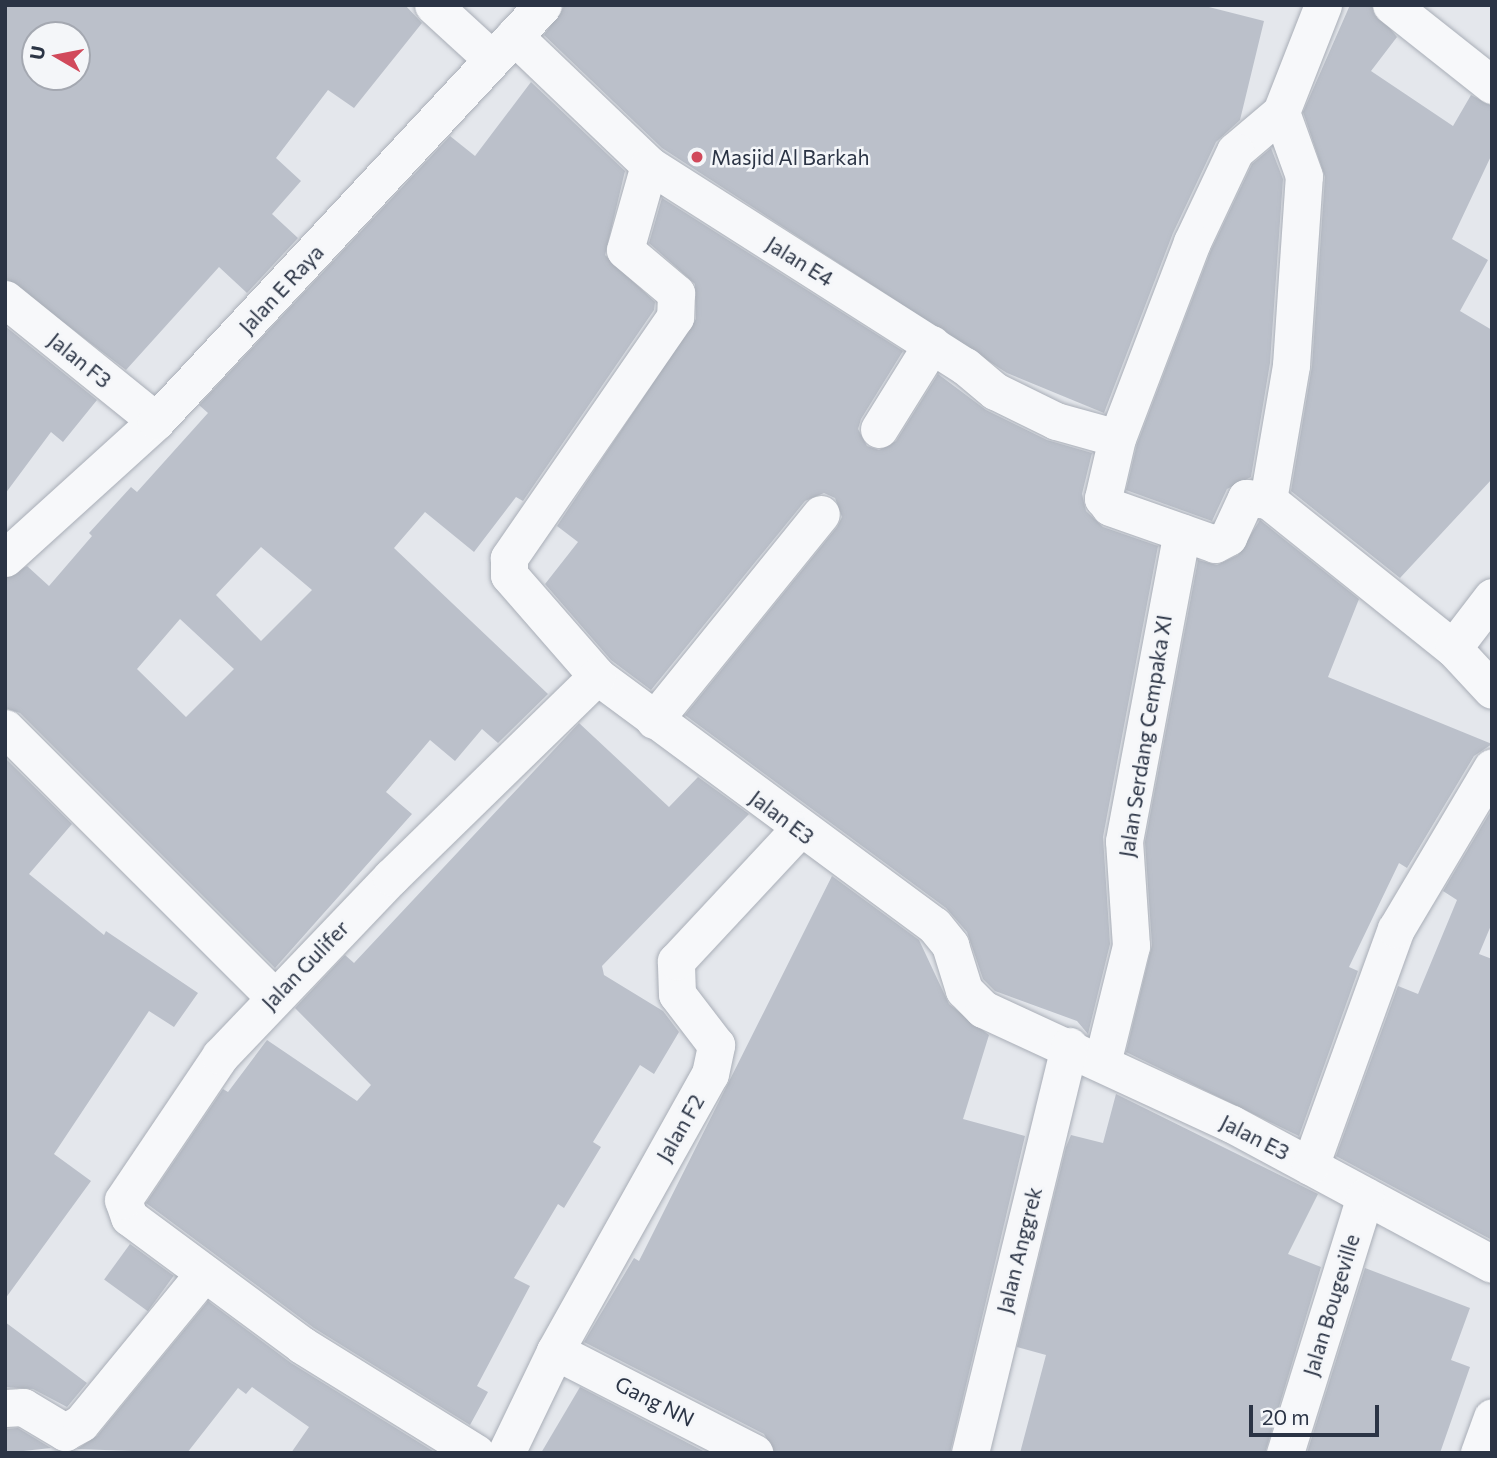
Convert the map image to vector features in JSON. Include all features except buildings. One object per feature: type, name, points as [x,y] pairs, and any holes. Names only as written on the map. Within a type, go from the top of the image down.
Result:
[{"type":"street","name":"Jalan E4","points":[[433,5],[503,48],[649,166],[932,344],[1031,411],[1117,438]]},
{"type":"street","name":"Jalan E Raya","points":[[5,558],[156,421],[543,5]]},
{"type":"street","points":[[1323,5],[1281,112],[1235,151],[1192,242],[1117,438],[1104,502],[1182,532],[1222,541],[1246,498],[1268,500],[1453,648],[1492,690]]},
{"type":"street","points":[[1391,5],[1492,85]]},
{"type":"street","points":[[1268,500],[1292,365],[1304,176],[1281,112]]},
{"type":"street","name":"Jalan E3","points":[[649,166],[625,250],[676,293],[675,317],[508,568],[597,676],[798,830],[934,925],[950,945],[964,990],[983,1009],[1069,1046],[1310,1166],[1492,1264]]},
{"type":"street","name":"Jalan F3","points":[[5,299],[156,421]]},
{"type":"street","points":[[879,429],[932,344]]},
{"type":"street","points":[[654,720],[821,514]]},
{"type":"street","name":"Jalan Serdang Cempaka XI","points":[[1102,1063],[1131,946],[1124,841],[1182,532]]},
{"type":"street","points":[[1453,648],[1492,597]]},
{"type":"street","name":"Jalan Gulifer","points":[[476,1453],[302,1345],[129,1217],[123,1200],[220,1056],[274,997],[597,676]]},
{"type":"street","points":[[5,728],[274,997]]},
{"type":"street","points":[[1310,1166],[1396,929],[1492,767]]},
{"type":"street","name":"Jalan F2","points":[[506,1453],[555,1351],[710,1074],[716,1045],[677,993],[676,961],[798,830]]},
{"type":"street","name":"Jalan Anggrek","points":[[970,1453],[1069,1046]]},
{"type":"street","name":"Jalan Bougeville","points":[[1285,1453],[1365,1196]]},
{"type":"street","points":[[5,1408],[23,1406],[65,1432],[81,1423],[204,1273]]},
{"type":"street","name":"Gang NN","points":[[555,1351],[754,1453]]},
{"type":"street","points":[[1479,1453],[1492,1417]]},
{"type":"place","name":"Masjid Al Barkah","points":[[697,157]]}]
